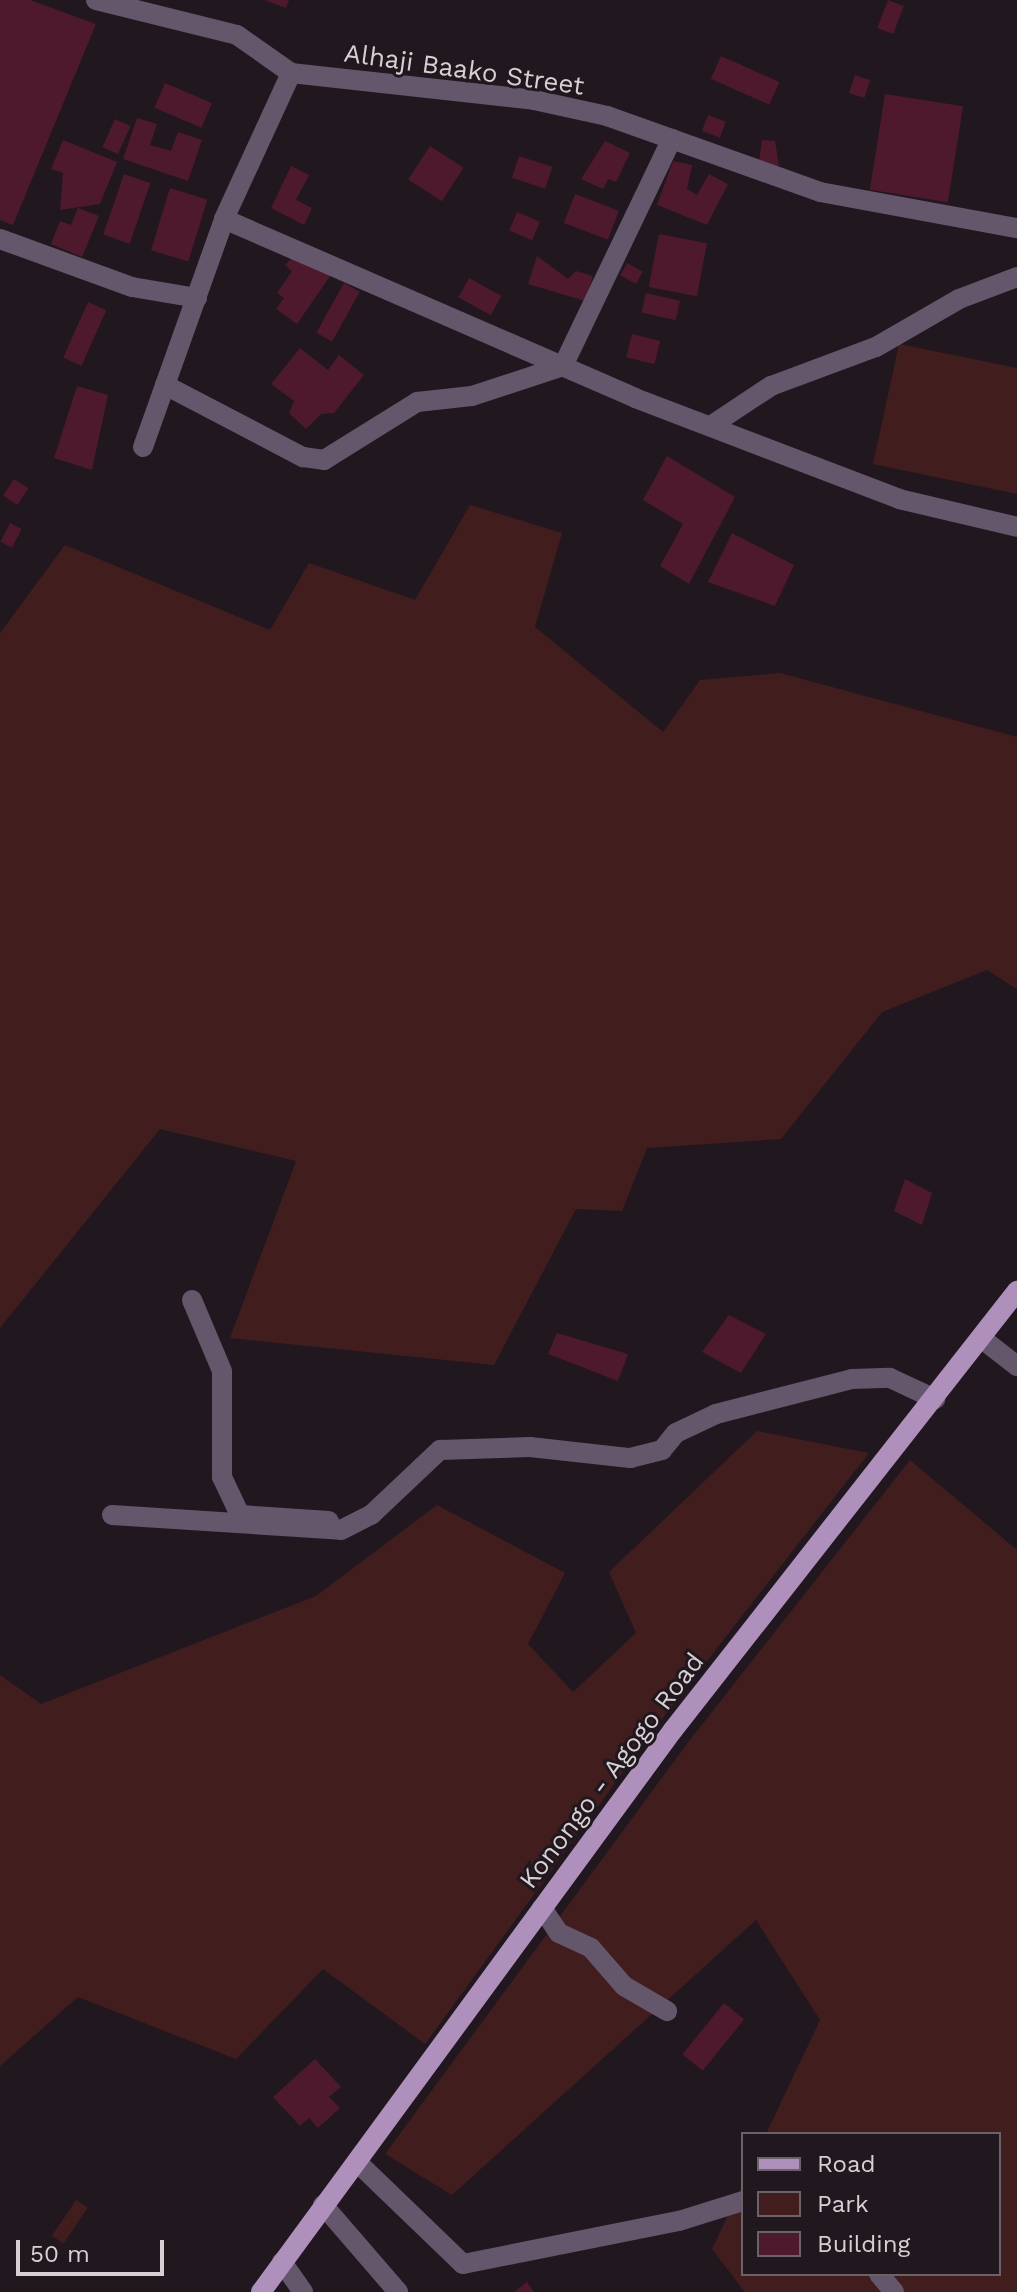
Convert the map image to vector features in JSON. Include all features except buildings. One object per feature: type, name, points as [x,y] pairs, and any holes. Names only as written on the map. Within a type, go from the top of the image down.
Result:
[{"type":"main road","name":"Konongo - Agogo Road","points":[[261,2292],[542,1908],[1017,1291]]},
{"type":"street","name":"Alhaji Baako Street","points":[[96,0],[192,9],[237,35],[291,73],[534,100],[672,139],[820,192],[1017,228]]},
{"type":"street","points":[[143,447],[224,219],[291,73]]},
{"type":"street","points":[[165,385],[303,457],[324,460],[417,402],[472,396],[563,366],[672,139]]},
{"type":"street","points":[[224,219],[563,366],[899,499],[1017,527]]},
{"type":"street","points":[[0,239],[132,287],[197,298]]},
{"type":"street","points":[[712,425],[771,386],[876,347],[959,299],[1017,277]]},
{"type":"street","points":[[192,1300],[222,1371],[222,1477],[240,1515],[337,1522]]},
{"type":"street","points":[[981,1338],[1017,1366]]},
{"type":"street","points":[[112,1515],[341,1530],[371,1515],[440,1450],[530,1447],[630,1458],[662,1450],[676,1433],[716,1414],[852,1379],[890,1378],[935,1399]]},
{"type":"street","points":[[542,1908],[559,1933],[600,1955],[624,1986],[667,2011]]},
{"type":"street","points":[[357,2162],[463,2264],[679,2221],[741,2202]]},
{"type":"street","points":[[323,2205],[398,2292]]},
{"type":"street","points":[[282,2262],[303,2292]]},
{"type":"street","points":[[881,2276],[894,2292]]},
{"type":"green space","points":[[899,344],[1017,368],[1017,494],[873,464]]},
{"type":"green space","points":[[470,505],[562,533],[535,627],[663,732],[700,680],[780,673],[1017,737],[1017,989],[987,970],[882,1012],[781,1139],[647,1148],[622,1211],[576,1209],[494,1365],[230,1338],[296,1161],[160,1129],[0,1328],[0,633],[65,545],[270,630],[309,563],[415,600]]},
{"type":"green space","points":[[757,1431],[869,1453],[661,1720],[425,2044],[323,1969],[236,2059],[78,1997],[0,2066],[0,1675],[41,1704],[316,1596],[437,1505],[565,1573],[528,1644],[573,1692],[636,1633],[609,1572]]},
{"type":"green space","points":[[910,1460],[1017,1550],[1017,2292],[745,2292],[712,2249],[741,2188],[741,2276],[1001,2276],[1001,2132],[767,2132],[820,2020],[756,1920],[452,2195],[385,2154],[689,1741]]},
{"type":"green space","points":[[76,2200],[88,2208],[64,2243],[52,2236]]}]
